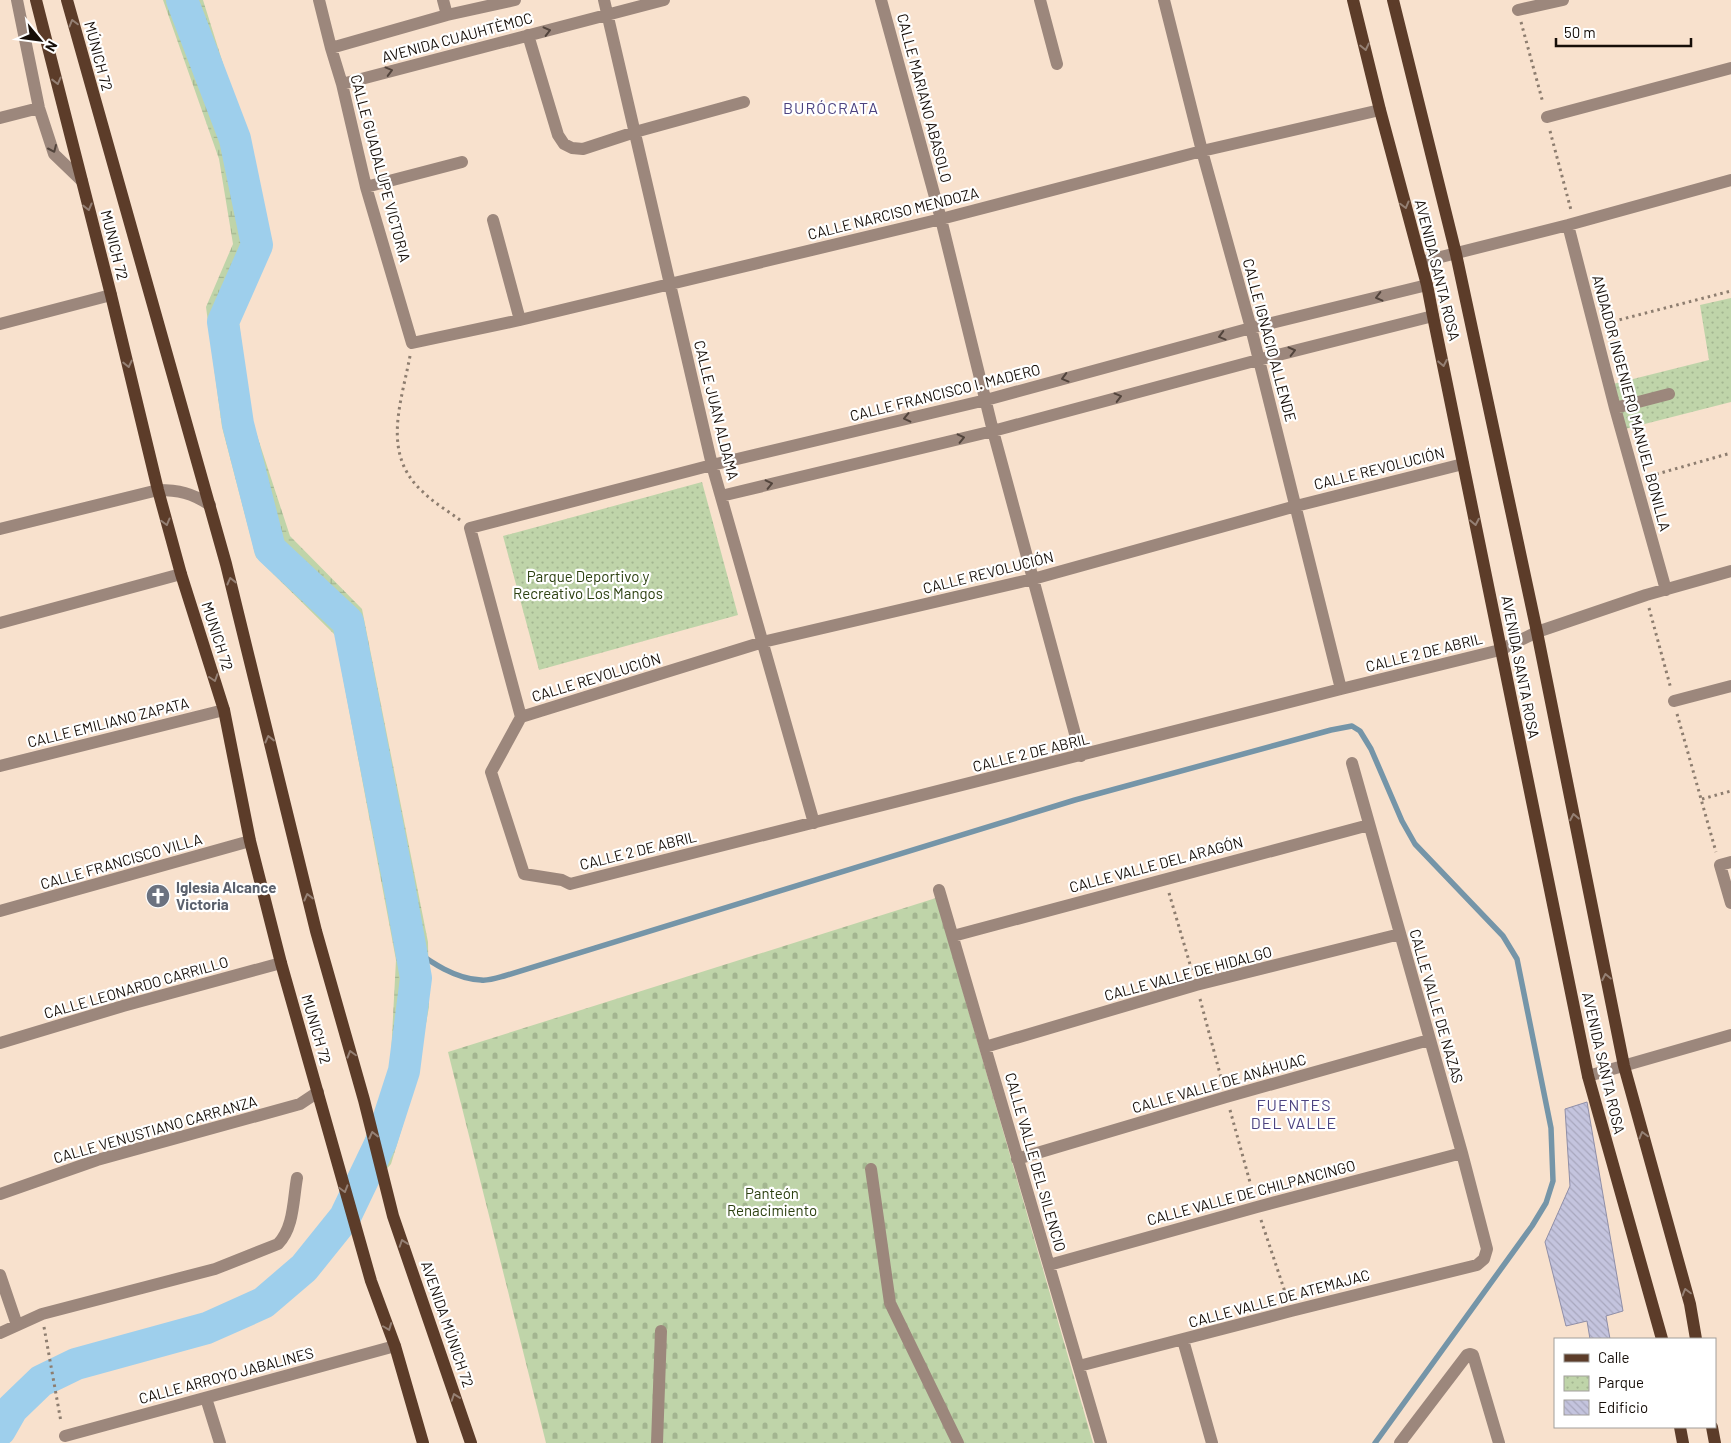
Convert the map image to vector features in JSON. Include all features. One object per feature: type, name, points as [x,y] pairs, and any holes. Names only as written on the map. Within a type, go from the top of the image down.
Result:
[{"type":"main road","name":"MUNICH 72","points":[[36,0],[111,295],[158,490],[181,574],[224,710],[250,841],[281,963],[371,1281],[395,1346]]},
{"type":"main road","name":"MÚNICH 72","points":[[67,0],[100,121]]},
{"type":"main road","name":"AVENIDA SANTA ROSA","points":[[1354,0],[1380,110],[1427,285],[1588,1076],[1662,1338]]},
{"type":"main road","name":"AVENIDA SANTA ROSA","points":[[1393,0],[1456,254],[1537,632],[1624,1066],[1690,1304],[1696,1338]]},
{"type":"main road","name":"MUNICH 72","points":[[100,121],[226,564],[316,931],[364,1100],[393,1216]]},
{"type":"main road","name":"AVENIDA MÚNICH 72","points":[[393,1216],[471,1443]]},
{"type":"main road","points":[[395,1346],[423,1443]]},
{"type":"main road","points":[[1680,1428],[1683,1443]]},
{"type":"main road","points":[[1712,1428],[1715,1443]]},
{"type":"street","points":[[17,0],[39,108],[54,154],[82,181]]},
{"type":"street","name":"CALLE GUADALUPE VICTORIA","points":[[319,0],[342,84],[366,188],[412,343]]},
{"type":"street","points":[[443,0],[447,15]]},
{"type":"street","name":"AVENIDA CUAUHTÈMOC","points":[[331,48],[447,15],[515,0]]},
{"type":"street","name":"CALLE JUAN ALDAMA","points":[[604,0],[712,465],[814,823]]},
{"type":"street","name":"AVENIDA CUAUHTÈMOC","points":[[342,84],[664,0]]},
{"type":"street","name":"CALLE MARIANO ABASOLO","points":[[881,0],[941,219],[993,431],[1081,756]]},
{"type":"street","points":[[1040,0],[1057,64]]},
{"type":"street","name":"CALLE IGNACIO ALLENDE","points":[[1164,0],[1202,150],[1251,328],[1341,689]]},
{"type":"street","points":[[1518,10],[1563,0]]},
{"type":"street","points":[[528,35],[558,135],[564,144],[572,148],[583,149],[635,132],[744,102]]},
{"type":"street","points":[[1547,117],[1731,68]]},
{"type":"street","points":[[0,118],[39,108]]},
{"type":"street","name":"CALLE NARCISO MENDOZA","points":[[412,343],[520,320],[941,219],[1202,150],[1380,110]]},
{"type":"street","points":[[366,188],[462,162]]},
{"type":"street","points":[[1420,262],[1568,225],[1731,180]]},
{"type":"street","points":[[493,220],[520,320]]},
{"type":"street","name":"ANDADOR INGENIERO MANUEL BONILLA","points":[[1568,225],[1615,408],[1666,590]]},
{"type":"street","name":"CALLE FRANCISCO I. MADERO","points":[[470,528],[712,465],[986,400],[1251,328],[1427,285]]},
{"type":"street","points":[[0,324],[111,295]]},
{"type":"street","points":[[722,496],[993,431],[1258,360],[1433,316]]},
{"type":"street","points":[[1615,408],[1669,394]]},
{"type":"street","name":"CALLE REVOLUCIÓN","points":[[521,717],[763,642],[1033,579],[1296,506],[1464,464]]},
{"type":"street","points":[[0,529],[158,490],[177,490],[189,493],[210,505]]},
{"type":"street","points":[[470,528],[521,717]]},
{"type":"street","name":"CALLE 2 DE ABRIL","points":[[521,717],[491,772],[524,874],[562,880],[570,884],[1500,650],[1537,632],[1646,595],[1731,571]]},
{"type":"street","points":[[0,623],[181,574]]},
{"type":"street","points":[[1674,701],[1731,686]]},
{"type":"street","name":"CALLE EMILIANO ZAPATA","points":[[0,766],[224,710]]},
{"type":"street","name":"CALLE VALLE DE NAZAS","points":[[1352,762],[1462,1153],[1487,1249],[1484,1259]]},
{"type":"street","name":"CALLE VALLE DEL ARAGÓN","points":[[952,936],[1369,825]]},
{"type":"street","name":"CALLE FRANCISCO VILLA","points":[[0,912],[250,841]]},
{"type":"street","points":[[1726,863],[1731,904]]},
{"type":"street","name":"CALLE VALLE DEL SILENCIO","points":[[939,890],[1101,1443]]},
{"type":"street","name":"CALLE VALLE DE HIDALGO","points":[[985,1047],[1196,985],[1400,934]]},
{"type":"street","name":"CALLE LEONARDO CARRILLO","points":[[0,1043],[123,1006],[281,963]]},
{"type":"street","points":[[1588,1076],[1731,1035]]},
{"type":"street","name":"CALLE VALLE DE ANÁHUAC","points":[[1017,1159],[1429,1040]]},
{"type":"street","name":"CALLE VENUSTIANO CARRANZA","points":[[0,1194],[97,1160],[300,1104],[318,1092]]},
{"type":"street","name":"CALLE VALLE DE CHILPANCINGO","points":[[1048,1265],[1462,1153]]},
{"type":"street","points":[[871,1170],[890,1303],[958,1443]]},
{"type":"street","points":[[0,1333],[42,1314],[215,1269],[278,1244],[285,1237],[288,1229],[297,1178]]},
{"type":"street","name":"CALLE VALLE DE ATEMAJAC","points":[[1079,1366],[1477,1265],[1484,1259]]},
{"type":"street","points":[[0,1275],[17,1325]]},
{"type":"street","points":[[657,1443],[661,1330]]},
{"type":"street","points":[[1183,1340],[1212,1443]]},
{"type":"street","name":"CALLE ARROYO JABALINES","points":[[65,1436],[395,1346]]},
{"type":"street","points":[[1400,1443],[1467,1355],[1473,1355],[1499,1443]]},
{"type":"street","points":[[206,1398],[220,1443]]},
{"type":"path","points":[[1594,326],[1731,291]]},
{"type":"path","points":[[412,343],[401,390],[397,422],[397,448],[408,475],[423,492],[470,528]]},
{"type":"path","points":[[1635,480],[1731,453]]},
{"type":"path","points":[[1646,595],[1702,800],[1726,863]]},
{"type":"path","points":[[1702,800],[1731,791]]},
{"type":"path","points":[[45,1331],[65,1436]]},
{"type":"green space","points":[[163,0],[203,0],[237,108],[235,139],[268,225],[239,323],[251,417],[290,536],[362,609],[428,942],[429,1007],[414,1088],[391,1164],[345,1217],[363,1144],[390,1074],[396,960],[335,635],[256,557],[222,427],[206,307],[233,244],[219,159]]},
{"type":"green space","points":[[1731,298],[1731,402],[1625,429],[1613,384],[1709,360],[1700,305]]},
{"type":"green space","name":"Parque Deportivo y Recreativo Los Mangos","points":[[702,482],[738,615],[539,670],[503,536]]},
{"type":"green space","name":"Panteón Renacimiento","points":[[936,898],[1093,1443],[546,1443],[448,1052]]},
{"type":"building","points":[[1587,1102],[1623,1311],[1606,1316],[1610,1338],[1590,1338],[1587,1321],[1566,1326],[1545,1242],[1570,1186],[1565,1109]]},
{"type":"waterway","points":[[0,1430],[12,1409],[41,1381],[76,1364],[207,1328],[263,1303],[304,1268],[345,1217],[381,1142],[404,1071],[416,978],[348,622],[270,549],[238,424],[223,322],[257,245],[235,139],[182,0]]},
{"type":"waterway","points":[[411,948],[435,964],[462,977],[484,980],[492,979],[1075,800],[1331,730],[1352,726],[1360,731],[1371,749],[1402,821],[1415,844],[1503,936],[1517,959],[1551,1128],[1553,1181],[1546,1203],[1532,1226],[1375,1443]]},
{"type":"place","name":"Iglesia Alcance Victoria","points":[[158,896]]},
{"type":"district","name":"BURÓCRATA","points":[[831,107]]},
{"type":"district","name":"FUENTES DEL VALLE","points":[[1294,1113]]}]
